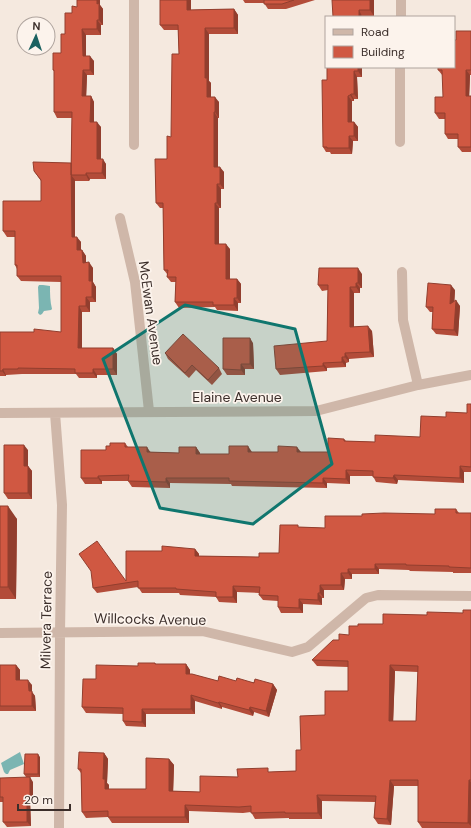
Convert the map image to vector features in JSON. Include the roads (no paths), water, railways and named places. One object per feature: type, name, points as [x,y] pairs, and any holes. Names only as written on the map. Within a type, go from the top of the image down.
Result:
[{"type":"street","points":[[134,0],[134,145]]},
{"type":"street","points":[[401,0],[401,16]]},
{"type":"street","points":[[400,68],[400,142]]},
{"type":"street","name":"McEwan Avenue","points":[[120,218],[135,282],[149,412]]},
{"type":"street","points":[[402,272],[402,320],[418,385]]},
{"type":"street","name":"Elaine Avenue","points":[[0,413],[316,411],[418,385],[471,375]]},
{"type":"street","name":"Milvera Terrace","points":[[56,413],[62,505],[59,828]]},
{"type":"street","name":"Willcocks Avenue","points":[[0,633],[202,631],[292,652],[308,647],[366,598],[378,595],[471,596]]},
{"type":"water","points":[[39,285],[50,286],[50,300],[52,309],[44,311],[40,315],[38,313]]},
{"type":"water","points":[[20,752],[24,764],[10,770],[8,774],[6,774],[1,763]]}]
